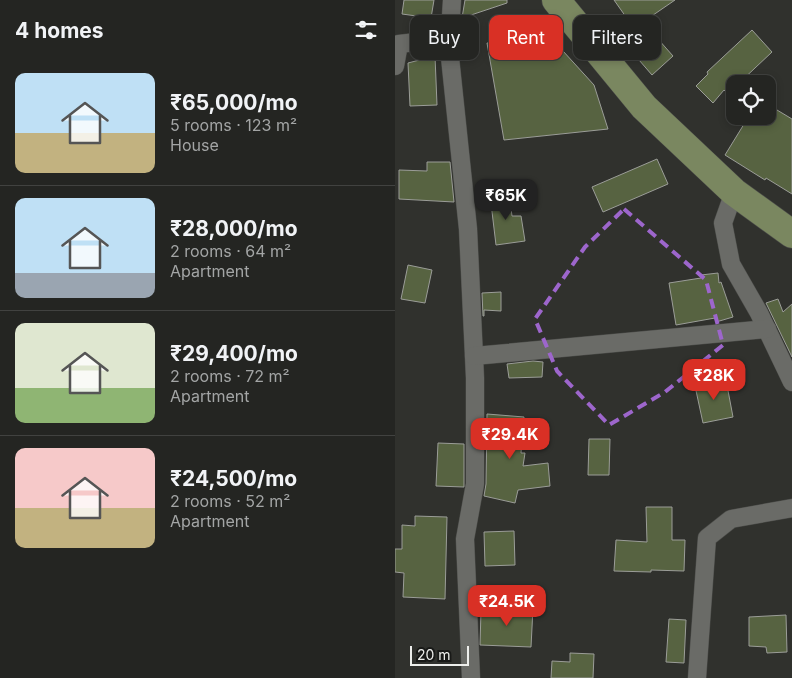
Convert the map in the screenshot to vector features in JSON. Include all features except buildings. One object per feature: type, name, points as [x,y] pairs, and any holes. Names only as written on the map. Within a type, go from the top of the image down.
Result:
[{"type":"main road","points":[[556,0],[644,108],[734,192],[792,234]]},
{"type":"street","points":[[451,15],[452,0]]},
{"type":"street","points":[[395,66],[399,44],[410,43]]},
{"type":"street","points":[[450,60],[468,230],[474,356],[475,484],[465,539],[471,678]]},
{"type":"street","points":[[734,192],[723,223],[731,264],[767,329],[792,382]]},
{"type":"street","points":[[474,356],[767,329]]},
{"type":"street","points":[[697,678],[707,538],[731,519],[792,508]]},
{"type":"highlighted area","points":[[624,209],[706,280],[723,345],[665,392],[609,425],[557,371],[535,319],[585,247]]}]
